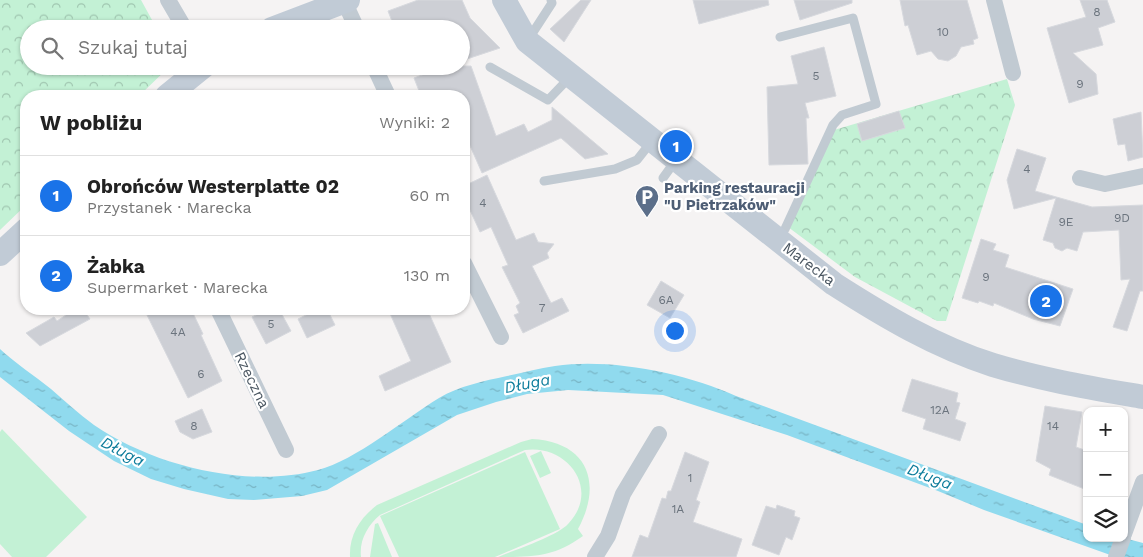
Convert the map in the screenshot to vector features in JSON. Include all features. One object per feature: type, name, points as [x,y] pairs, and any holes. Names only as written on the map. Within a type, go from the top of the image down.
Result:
[{"type":"street","points":[[168,0],[180,20]]},
{"type":"street","name":"Marecka","points":[[486,0],[526,39],[653,140],[670,169],[878,313],[934,342],[992,364],[1057,382],[1143,397]]},
{"type":"street","name":"Marecka","points":[[504,0],[526,39]]},
{"type":"street","points":[[994,0],[1013,73]]},
{"type":"street","points":[[296,20],[346,1],[353,20]]},
{"type":"street","points":[[174,90],[193,75]]},
{"type":"street","points":[[378,75],[385,90]]},
{"type":"street","points":[[1080,178],[1105,184],[1143,176]]},
{"type":"street","points":[[0,254],[20,236]]},
{"type":"street","points":[[470,275],[501,337]]},
{"type":"street","name":"Rzeczna","points":[[221,315],[286,450]]},
{"type":"street","points":[[595,557],[608,536],[623,494],[659,434]]},
{"type":"street","points":[[1128,524],[1143,482]]},
{"type":"street","points":[[1116,557],[1122,542]]},
{"type":"lane","points":[[526,39],[552,3],[551,0]]},
{"type":"lane","points":[[780,37],[853,18],[876,104],[842,115],[833,125],[785,229]]},
{"type":"lane","points":[[490,67],[548,100],[571,76]]},
{"type":"lane","points":[[544,181],[615,169],[637,160],[653,140]]},
{"type":"green space","points":[[0,0],[141,0],[152,20],[20,20],[20,75],[161,75],[145,90],[20,90],[20,211],[0,230]]},
{"type":"green space","points":[[1007,79],[1015,105],[946,321],[937,321],[855,277],[788,227],[834,130]]},
{"type":"green space","points":[[2,429],[87,517],[46,557],[12,557],[0,544],[0,432]]},
{"type":"green space","points":[[532,439],[551,442],[566,448],[578,457],[585,468],[589,481],[589,496],[578,529],[583,536],[553,552],[522,557],[498,557],[546,538],[563,529],[577,511],[581,497],[580,484],[575,472],[566,462],[554,454],[541,450],[525,450],[380,515],[365,533],[361,545],[361,557],[350,557],[351,541],[357,528],[365,516],[377,505],[521,442]]},
{"type":"green space","points":[[541,451],[551,473],[540,478],[530,456]]},
{"type":"green space","points":[[525,452],[560,529],[495,557],[399,557],[380,516]]},
{"type":"green space","points":[[378,523],[392,557],[370,557],[375,524]]},
{"type":"water","name":"Długa","points":[[0,349],[88,421],[144,452],[202,470],[261,477],[290,475],[333,465],[363,449],[439,398],[472,384],[543,368],[577,364],[600,364],[647,369],[694,380],[1083,524],[1083,542],[1128,542],[1128,539],[1143,543],[1143,557],[1116,557],[984,510],[787,435],[663,395],[568,390],[527,394],[457,415],[327,490],[302,496],[254,500],[228,499],[151,479],[114,461],[69,431],[0,377]]},
{"type":"building","points":[[418,0],[462,0],[470,18],[500,48],[470,58],[470,20],[392,20],[388,11]]},
{"type":"building","points":[[581,0],[591,0],[564,42],[550,29]]},
{"type":"building","points":[[693,0],[768,0],[769,5],[699,24]]},
{"type":"building","points":[[794,0],[852,0],[852,3],[800,20]]},
{"type":"building","points":[[900,0],[967,0],[978,38],[973,40],[974,44],[961,47],[956,56],[948,61],[938,59],[931,51],[917,55],[908,25],[905,26]]},
{"type":"building","points":[[1080,0],[1107,0],[1115,22],[1098,28],[1103,45],[1073,53],[1096,74],[1098,94],[1069,103],[1047,28],[1086,17]]},
{"type":"building","points":[[824,47],[836,96],[805,103],[809,118],[806,118],[808,164],[769,165],[767,87],[798,84],[791,56]]},
{"type":"building","points":[[471,66],[496,136],[524,124],[528,132],[552,120],[552,107],[608,154],[585,159],[561,138],[482,173],[470,146],[470,90],[419,90],[414,78],[422,75],[470,75]]},
{"type":"building","points":[[899,111],[905,128],[862,141],[857,124]]},
{"type":"building","points":[[1141,112],[1143,157],[1128,161],[1125,144],[1118,145],[1113,119]]},
{"type":"building","points":[[1017,149],[1046,158],[1035,191],[1092,207],[1143,205],[1143,291],[1140,291],[1127,331],[1113,327],[1130,279],[1121,280],[1119,230],[1083,232],[1077,251],[1067,248],[1062,251],[1055,248],[1053,243],[1043,240],[1056,198],[1014,209],[1007,180]]},
{"type":"building","points":[[487,175],[516,240],[534,233],[538,242],[554,244],[547,253],[549,258],[532,266],[551,303],[562,298],[569,311],[523,333],[514,315],[519,313],[516,306],[520,303],[502,267],[508,265],[491,227],[480,232],[470,210],[470,183]]},
{"type":"building","points":[[981,239],[996,244],[993,250],[1009,255],[1005,267],[1073,289],[1060,326],[1033,319],[994,303],[993,306],[962,298]]},
{"type":"building","points":[[661,281],[684,295],[670,318],[647,305]]},
{"type":"building","points":[[66,315],[87,315],[90,319],[40,346],[26,333],[54,317],[57,321]]},
{"type":"building","points":[[147,315],[194,315],[222,381],[188,398]]},
{"type":"building","points":[[256,315],[282,315],[291,331],[266,344],[252,317]]},
{"type":"building","points":[[306,315],[330,315],[335,325],[307,338],[298,319]]},
{"type":"building","points":[[391,315],[430,315],[451,362],[385,391],[379,376],[411,361]]},
{"type":"building","points":[[912,379],[958,393],[956,402],[960,403],[955,419],[966,423],[960,441],[923,429],[926,419],[902,411]]},
{"type":"building","points":[[1045,406],[1082,412],[1076,447],[1083,450],[1083,488],[1049,475],[1051,469],[1036,461]]},
{"type":"building","points":[[202,409],[212,432],[193,439],[180,432],[175,421]]},
{"type":"building","points":[[685,452],[709,462],[696,500],[700,502],[693,522],[742,539],[736,557],[632,557],[640,535],[648,538],[662,498],[666,499],[668,491],[671,491]]},
{"type":"building","points":[[777,505],[795,511],[794,516],[800,518],[792,540],[786,537],[779,555],[752,545],[766,506],[776,509]]},
{"type":"place","name":"Obrońców Westerplatte 02","points":[[676,146]]},
{"type":"place","name":"Parking restauracji \"U Pietrzaków\"","points":[[647,218]]},
{"type":"place","name":"Żabka","points":[[1046,301]]}]
